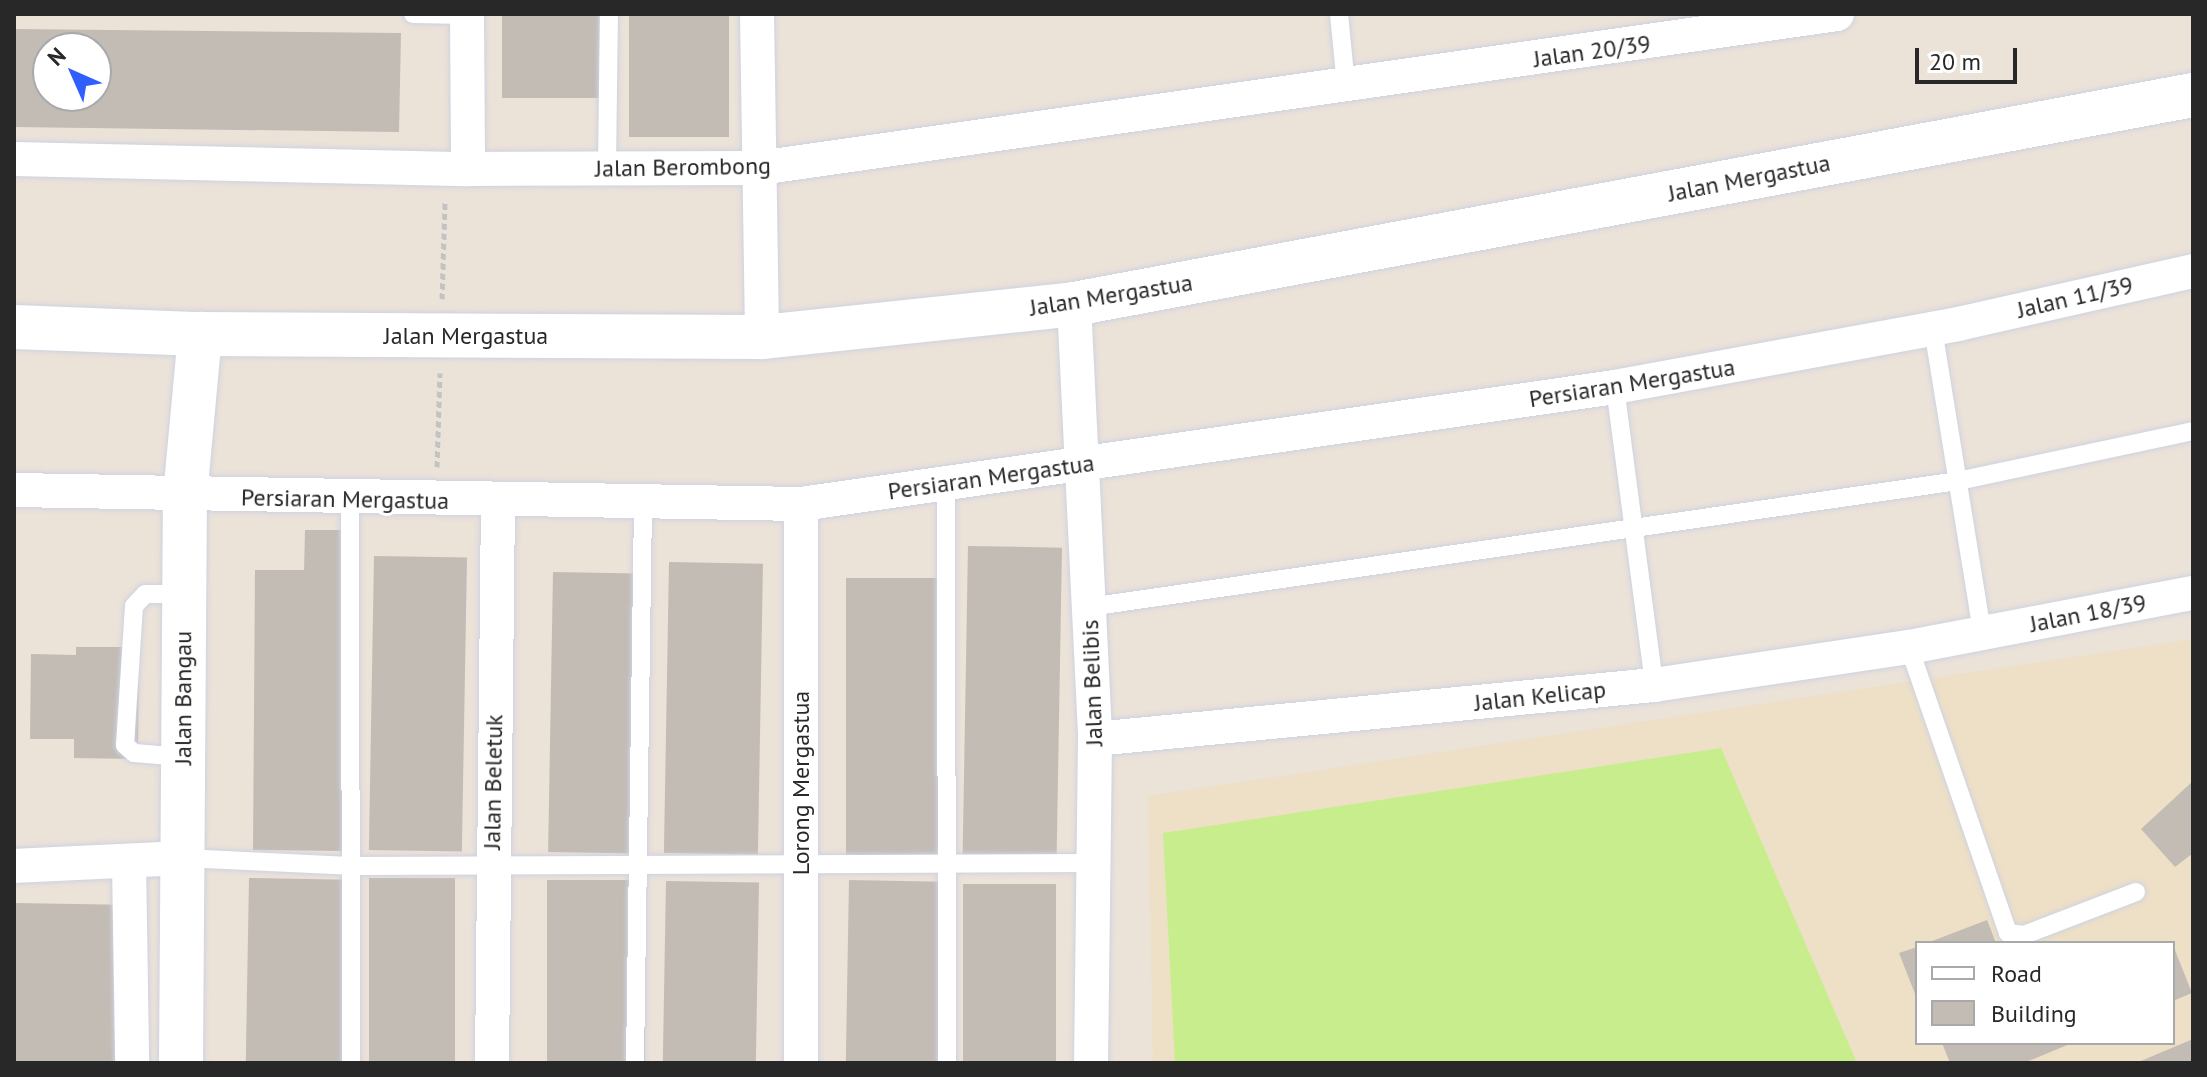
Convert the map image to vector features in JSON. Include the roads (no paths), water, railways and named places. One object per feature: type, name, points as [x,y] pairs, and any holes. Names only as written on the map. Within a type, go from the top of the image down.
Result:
[{"type":"main road","name":"Jalan Mergastua","points":[[14,327],[200,334],[762,337],[1074,304],[2193,95]]},
{"type":"main road","name":"Jalan Bangau","points":[[181,1063],[185,496],[200,334]]},
{"type":"street","points":[[467,14],[468,169]]},
{"type":"street","points":[[757,14],[762,337]]},
{"type":"street","name":"Jalan 20/39","points":[[1346,85],[1819,16]]},
{"type":"street","name":"Jalan Berombong","points":[[14,159],[468,169],[759,168],[1346,85]]},
{"type":"street","name":"Jalan 11/39","points":[[1946,327],[2193,271]]},
{"type":"street","name":"Jalan Belibis","points":[[1074,304],[1095,739],[1091,1063]]},
{"type":"street","name":"Persiaran Mergastua","points":[[14,490],[185,496],[801,504],[1615,387],[1946,327]]},
{"type":"street","name":"Jalan Beletuk","points":[[492,1063],[498,501]]},
{"type":"street","name":"Lorong Mergastua","points":[[801,504],[801,1063]]},
{"type":"street","name":"Jalan 18/39","points":[[1982,632],[2193,593]]},
{"type":"street","name":"Jalan Kelicap","points":[[1095,739],[1654,685],[1909,647],[1982,632]]},
{"type":"street","points":[[14,866],[182,858]]},
{"type":"street","points":[[129,861],[132,1063]]},
{"type":"lane","points":[[413,14],[467,14]]},
{"type":"lane","points":[[607,169],[609,14]]},
{"type":"lane","points":[[1339,14],[1346,85]]},
{"type":"lane","points":[[1946,327],[1958,481],[1982,632]]},
{"type":"lane","points":[[1615,387],[1654,685]]},
{"type":"lane","points":[[1089,607],[1958,481],[2193,431]]},
{"type":"lane","points":[[946,484],[947,1063]]},
{"type":"lane","points":[[350,498],[351,1063]]},
{"type":"lane","points":[[635,1063],[643,503]]},
{"type":"lane","points":[[183,757],[134,753],[125,745],[134,606],[145,594],[184,594]]},
{"type":"lane","points":[[1909,647],[2008,933],[2024,935],[2136,892]]},
{"type":"lane","points":[[182,858],[350,866],[1092,863]]}]
